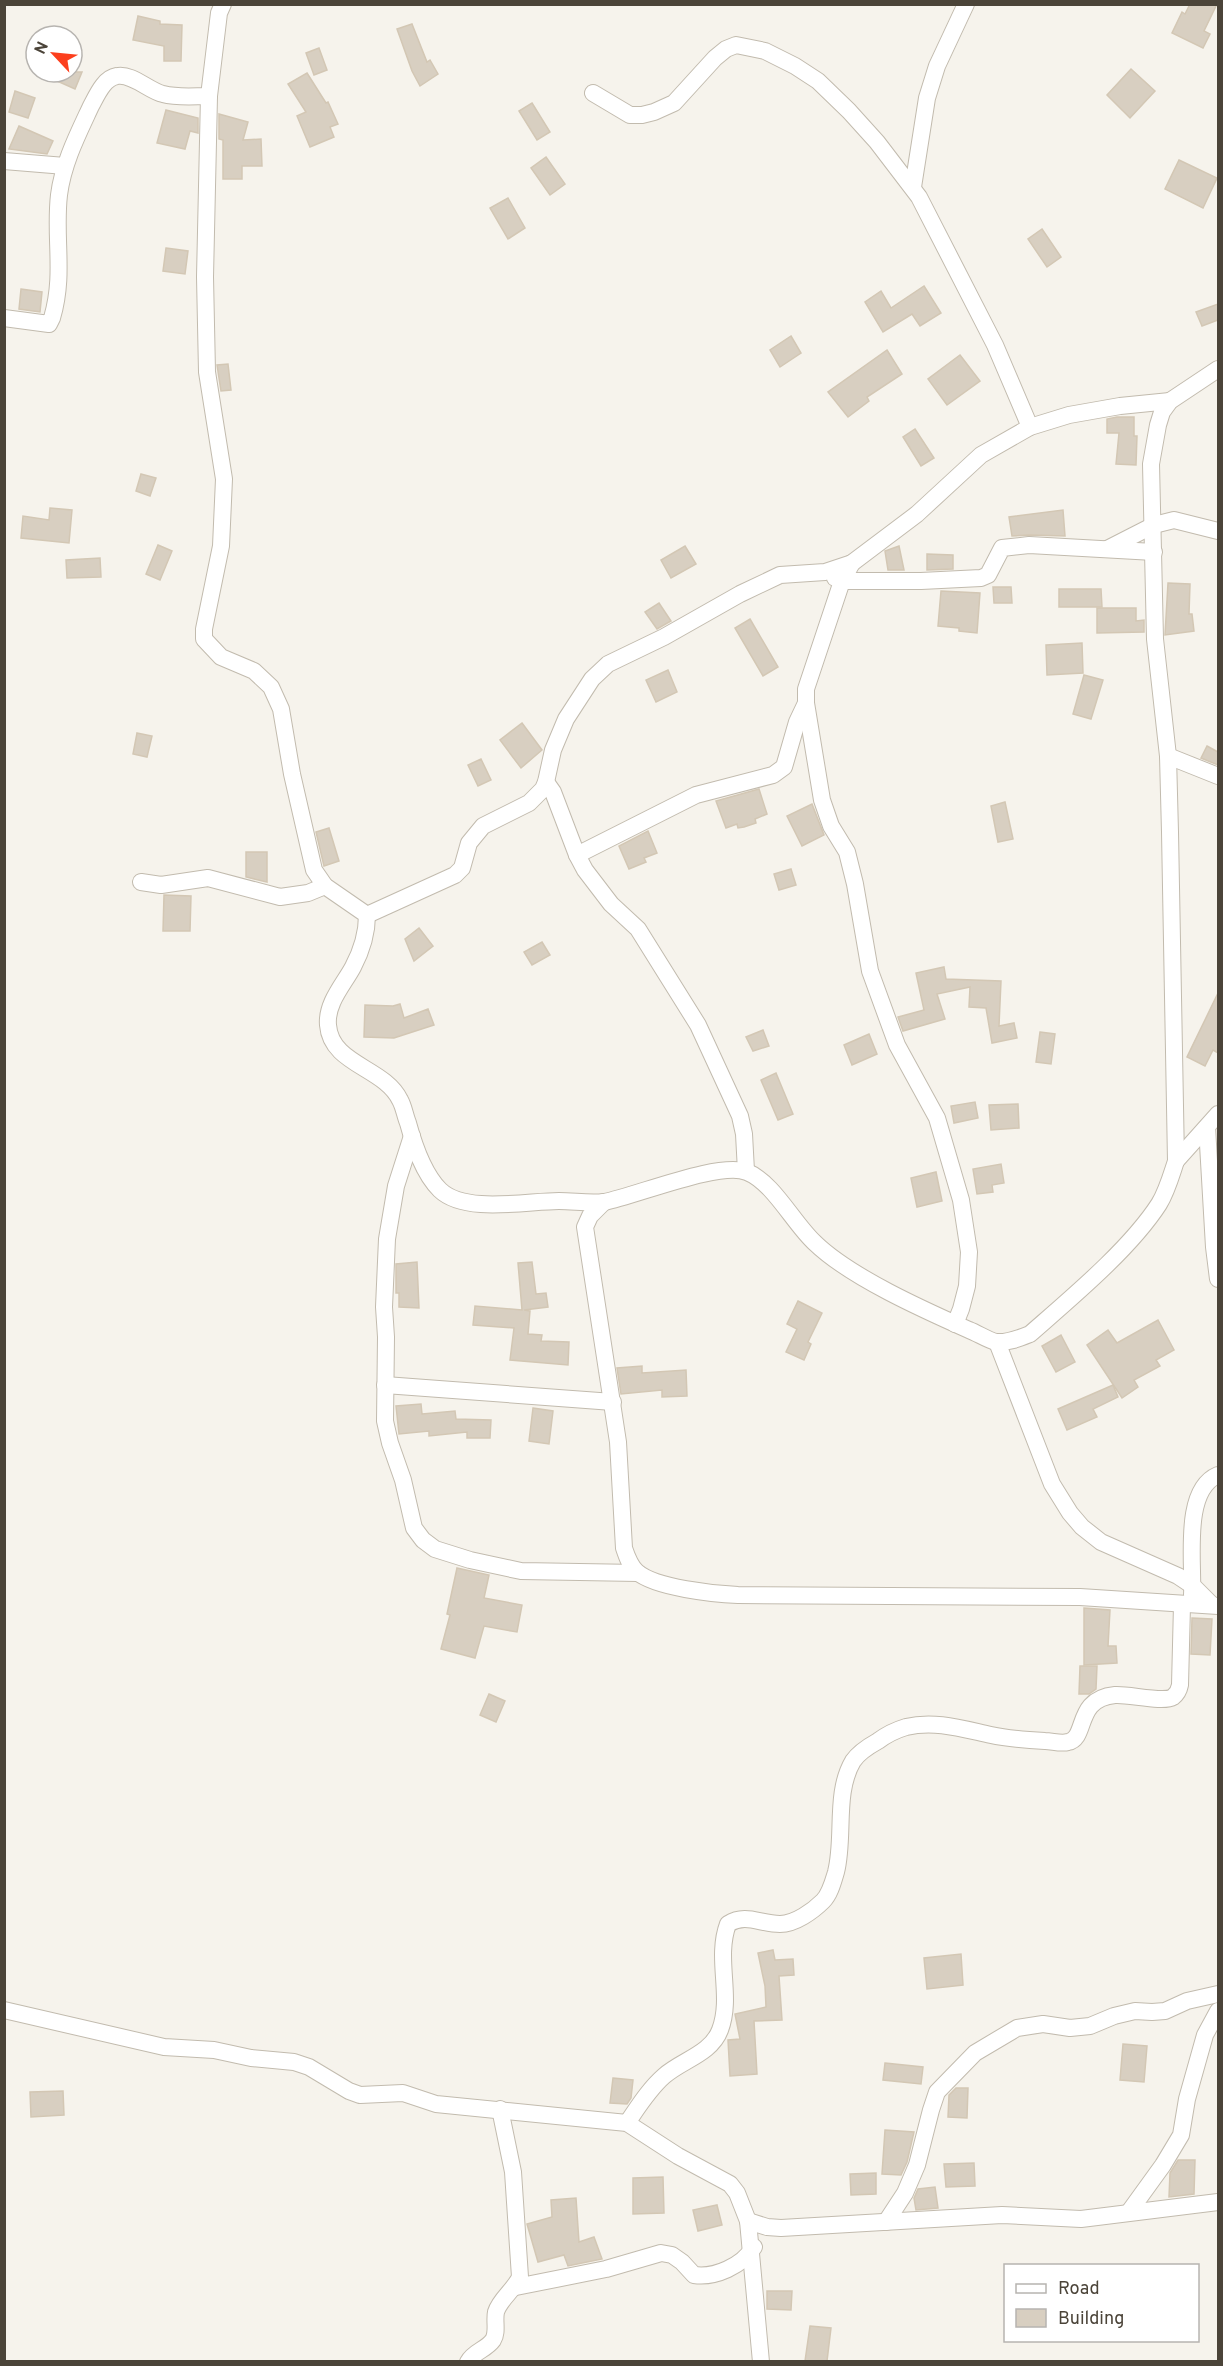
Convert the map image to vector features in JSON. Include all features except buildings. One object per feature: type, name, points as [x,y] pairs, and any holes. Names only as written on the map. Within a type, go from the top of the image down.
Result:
[{"type":"street","points":[[224,4],[219,13],[208,96],[206,277],[207,372],[224,478],[221,546],[204,639],[221,657],[254,671],[272,687],[281,709],[292,774],[314,870],[325,885],[367,915]]},
{"type":"street","points":[[913,187],[927,98],[937,66],[966,4]]},
{"type":"street","points":[[593,93],[630,115],[642,115],[674,103],[726,49],[736,45],[765,51],[818,81],[849,111],[913,187],[995,345],[1030,427]]},
{"type":"street","points":[[4,318],[49,324],[52,318],[60,275],[59,196],[65,166],[98,92],[114,76],[121,75],[160,94],[173,97],[208,96]]},
{"type":"street","points":[[4,161],[65,166]]},
{"type":"street","points":[[367,915],[367,930],[361,951],[333,1000],[328,1016],[328,1026],[332,1039],[340,1052],[355,1063],[376,1073],[395,1092],[431,1178],[440,1190],[454,1199],[477,1204],[604,1202],[714,1171],[746,1171],[760,1181],[810,1238],[850,1269],[955,1324],[996,1342],[1014,1340],[1030,1334],[1129,1241],[1160,1202],[1170,1182],[1176,1161],[1168,756],[1155,639],[1151,464],[1158,425],[1162,412],[1170,400],[1218,369]]},
{"type":"street","points":[[367,915],[455,875],[462,868],[469,843],[483,826],[537,797],[546,782],[553,750],[566,719],[592,679],[608,664],[780,575],[825,572],[852,563],[916,514],[981,455],[1030,427],[1069,415],[1120,405],[1170,400]]},
{"type":"street","points":[[1105,550],[1154,525],[1174,520],[1218,531]]},
{"type":"street","points":[[825,572],[842,581],[981,578],[988,574],[1002,548],[1008,546],[1029,545],[1154,552]]},
{"type":"street","points":[[852,563],[842,581],[806,689],[806,704],[822,800],[831,826],[847,852],[870,971],[897,1045],[937,1118],[961,1200],[969,1252],[967,1286],[955,1324]]},
{"type":"street","points":[[577,855],[696,795],[773,775],[784,767],[797,722],[806,704]]},
{"type":"street","points":[[1168,756],[1218,776]]},
{"type":"street","points":[[546,782],[553,792],[577,855],[599,889],[645,939],[698,1024],[740,1116],[744,1134],[746,1171]]},
{"type":"street","points":[[537,797],[557,806]]},
{"type":"street","points":[[141,882],[161,885],[207,878],[280,897],[308,892],[325,885]]},
{"type":"street","points":[[1176,1161],[1218,1114]]},
{"type":"street","points":[[1207,1127],[1218,1279]]},
{"type":"street","points":[[412,1136],[396,1186],[387,1239],[384,1307],[385,1421],[414,1528],[423,1540],[435,1549],[470,1560],[521,1570],[638,1573]]},
{"type":"street","points":[[558,1201],[579,1216],[585,1227],[618,1442],[624,1548],[629,1563],[638,1573],[651,1579],[708,1593],[738,1595],[1080,1597],[1215,1606]]},
{"type":"street","points":[[585,1227],[591,1216],[604,1202]]},
{"type":"street","points":[[996,1342],[1052,1484],[1070,1513],[1082,1527],[1101,1542],[1178,1576],[1215,1606]]},
{"type":"street","points":[[386,1385],[613,1402]]},
{"type":"street","points":[[627,2123],[662,2078],[677,2065],[700,2053],[720,2032],[725,2014],[722,1944],[728,1924],[744,1918],[780,1924],[789,1923],[809,1913],[825,1899],[833,1882],[841,1850],[845,1784],[854,1760],[862,1750],[886,1735],[906,1727],[930,1724],[1019,1740],[1067,1743],[1075,1739],[1079,1733],[1085,1712],[1090,1705],[1100,1699],[1113,1695],[1167,1699],[1174,1696],[1180,1685],[1187,1605],[1193,1586],[1192,1528],[1195,1509],[1198,1495],[1206,1484],[1218,1475]]},
{"type":"street","points":[[886,2222],[905,2193],[917,2165],[938,2092],[975,2053],[1017,2028],[1043,2024],[1070,2028],[1090,2026],[1114,2016],[1135,2011],[1152,2013],[1165,2011],[1187,2001],[1218,1994]]},
{"type":"street","points":[[4,2010],[165,2047],[214,2050],[259,2059],[294,2062],[309,2067],[360,2095],[403,2093],[436,2104],[627,2123],[678,2156],[730,2184],[744,2206],[748,2221],[749,2254],[761,2361]]},
{"type":"street","points":[[1129,2212],[1163,2165],[1181,2135],[1187,2099],[1205,2035],[1218,2011]]},
{"type":"street","points":[[468,2361],[472,2354],[487,2346],[494,2338],[497,2311],[516,2287],[519,2277],[513,2172],[500,2109]]},
{"type":"street","points":[[748,2221],[767,2228],[1002,2215],[1081,2219],[1218,2202]]},
{"type":"street","points":[[516,2287],[606,2269],[662,2253],[677,2259],[694,2275],[710,2275],[725,2271],[749,2254],[767,2228]]}]
